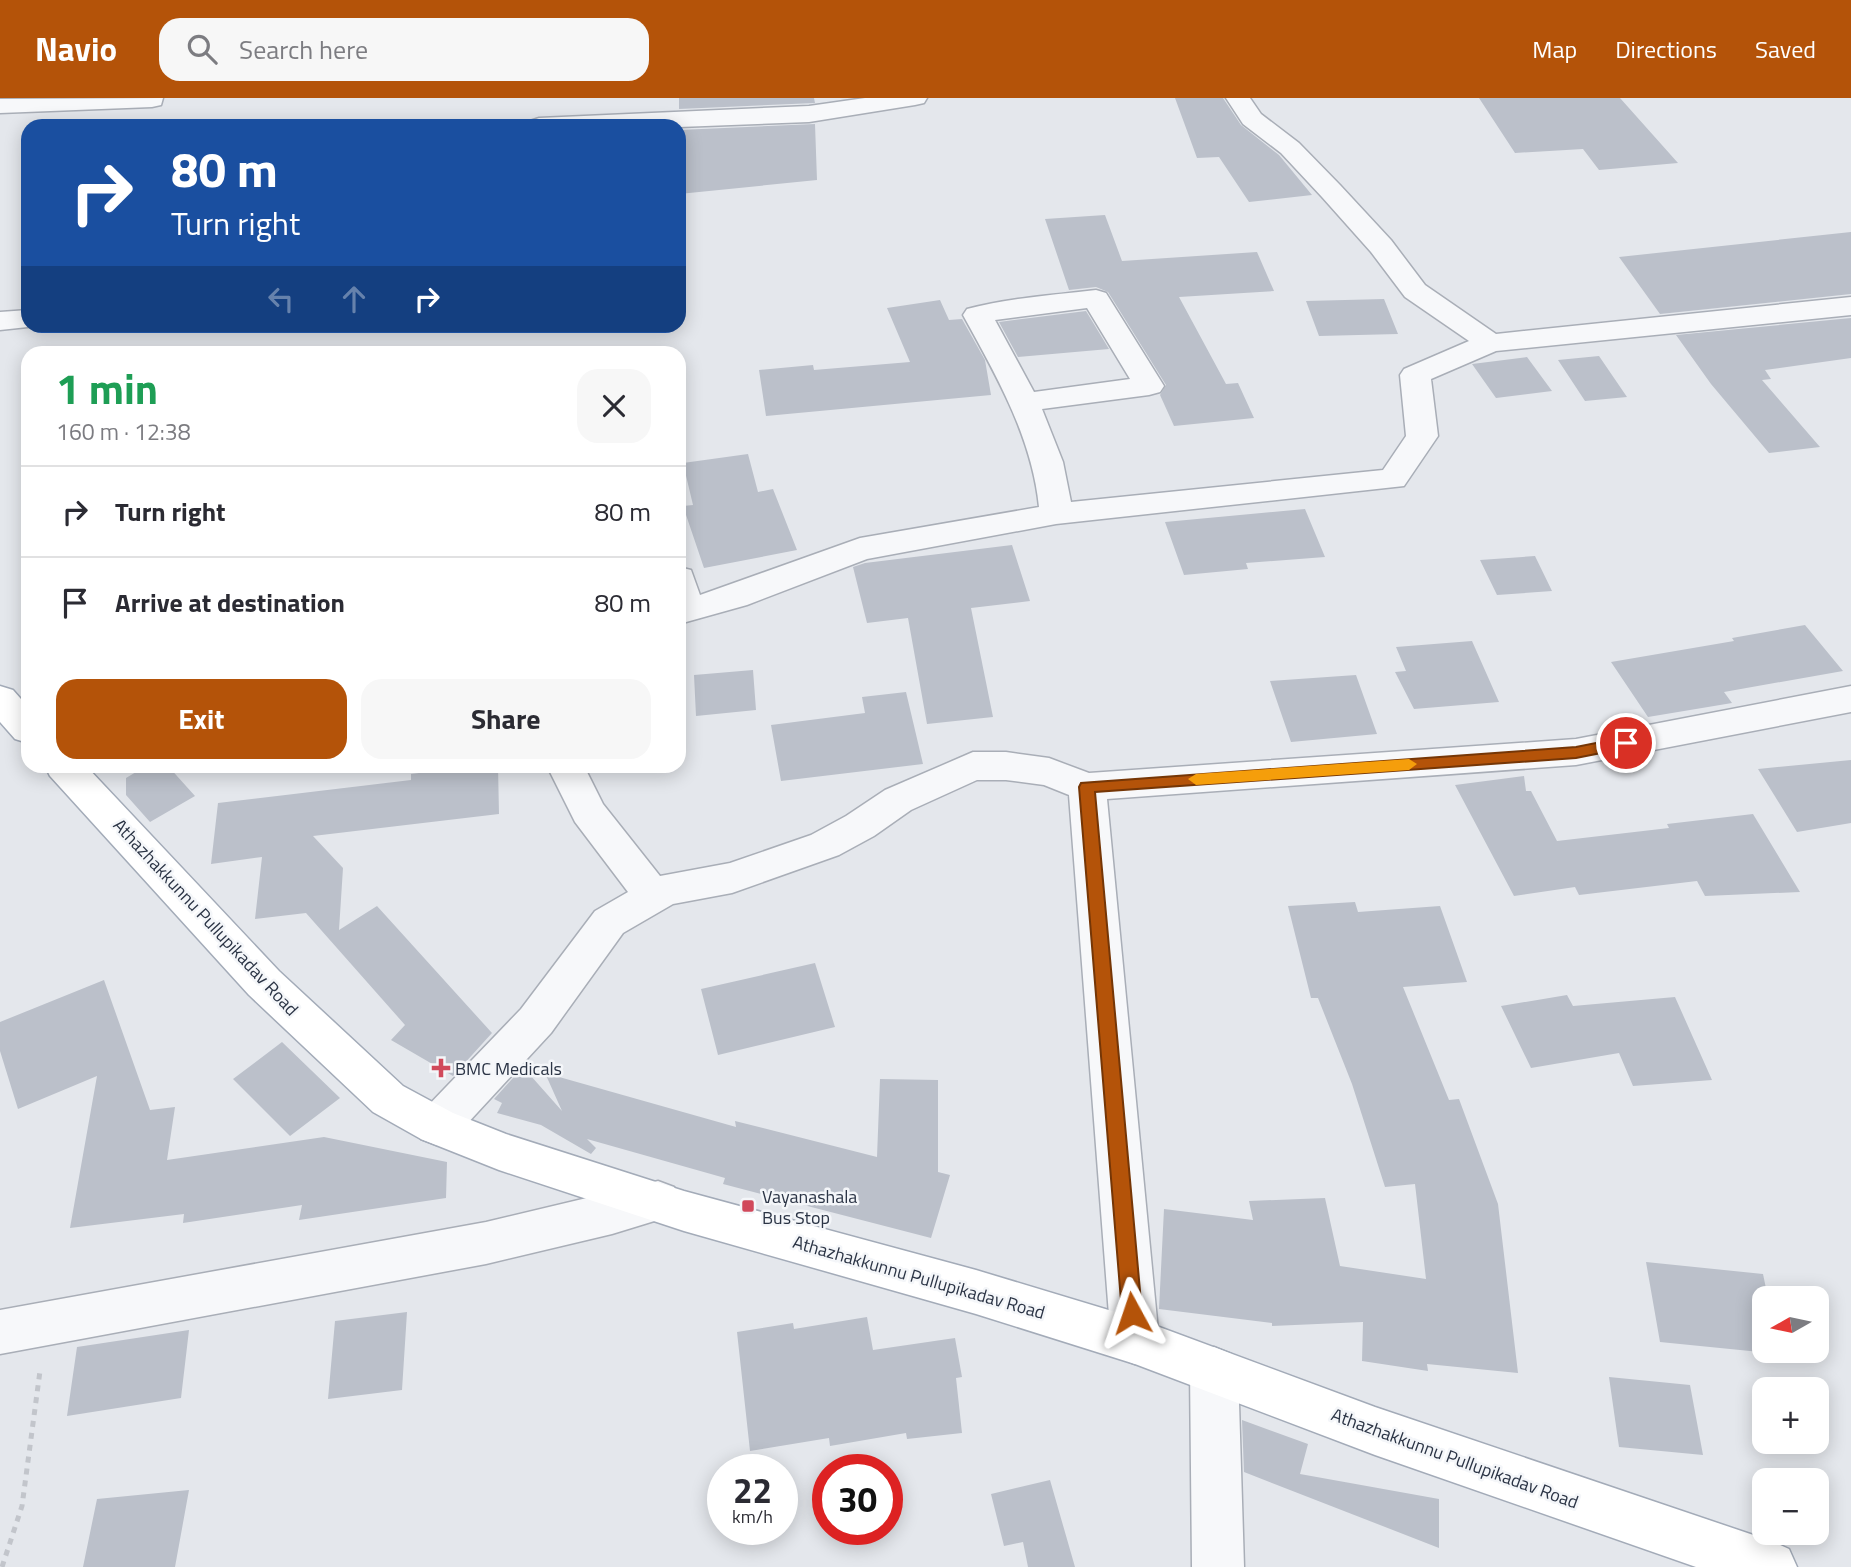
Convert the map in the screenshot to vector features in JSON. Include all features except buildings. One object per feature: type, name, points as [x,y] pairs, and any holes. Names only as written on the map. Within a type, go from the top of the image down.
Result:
[{"type":"main road","points":[[0,699],[21,722]]},
{"type":"main road","name":"Athazhakkunnu Pullupikadav Road","points":[[69,773],[264,983],[388,1099],[437,1126],[499,1151],[684,1211],[976,1292],[1135,1341],[1388,1435],[1771,1567]]},
{"type":"street","points":[[562,119],[585,112],[809,114],[915,98]]},
{"type":"street","points":[[1238,98],[1252,119],[1290,148],[1339,200],[1381,246],[1415,291],[1490,343]]},
{"type":"street","points":[[0,106],[152,100]]},
{"type":"street","points":[[1024,402],[1149,386],[1096,299],[1033,304],[977,315],[1024,402],[1055,492],[1056,514]]},
{"type":"street","points":[[686,600],[735,597],[860,549],[1056,514],[1393,479],[1422,436],[1415,376],[1490,343],[1851,306]]},
{"type":"street","points":[[0,321],[21,319]]},
{"type":"street","points":[[437,1126],[536,1021],[609,922],[664,890],[732,878],[825,845],[860,826],[898,800],[973,766],[1006,766],[1049,772],[1087,787],[1576,752],[1851,699]]},
{"type":"street","points":[[568,773],[588,812],[654,897]]},
{"type":"street","points":[[1087,787],[1135,1341]]},
{"type":"street","points":[[0,1332],[486,1243],[658,1201]]},
{"type":"street","points":[[1214,1370],[1218,1567]]},
{"type":"path","points":[[2,1567],[22,1506],[46,1325]]},
{"type":"slow traffic","points":[[1196,779],[1409,764]]},
{"type":"place","name":"BMC Medicals","points":[[441,1068]]},
{"type":"place","name":"Vayanashala Bus Stop","points":[[748,1206]]},
{"type":"route","points":[[1132,1313],[1087,787],[1576,752],[1626,743]]}]
